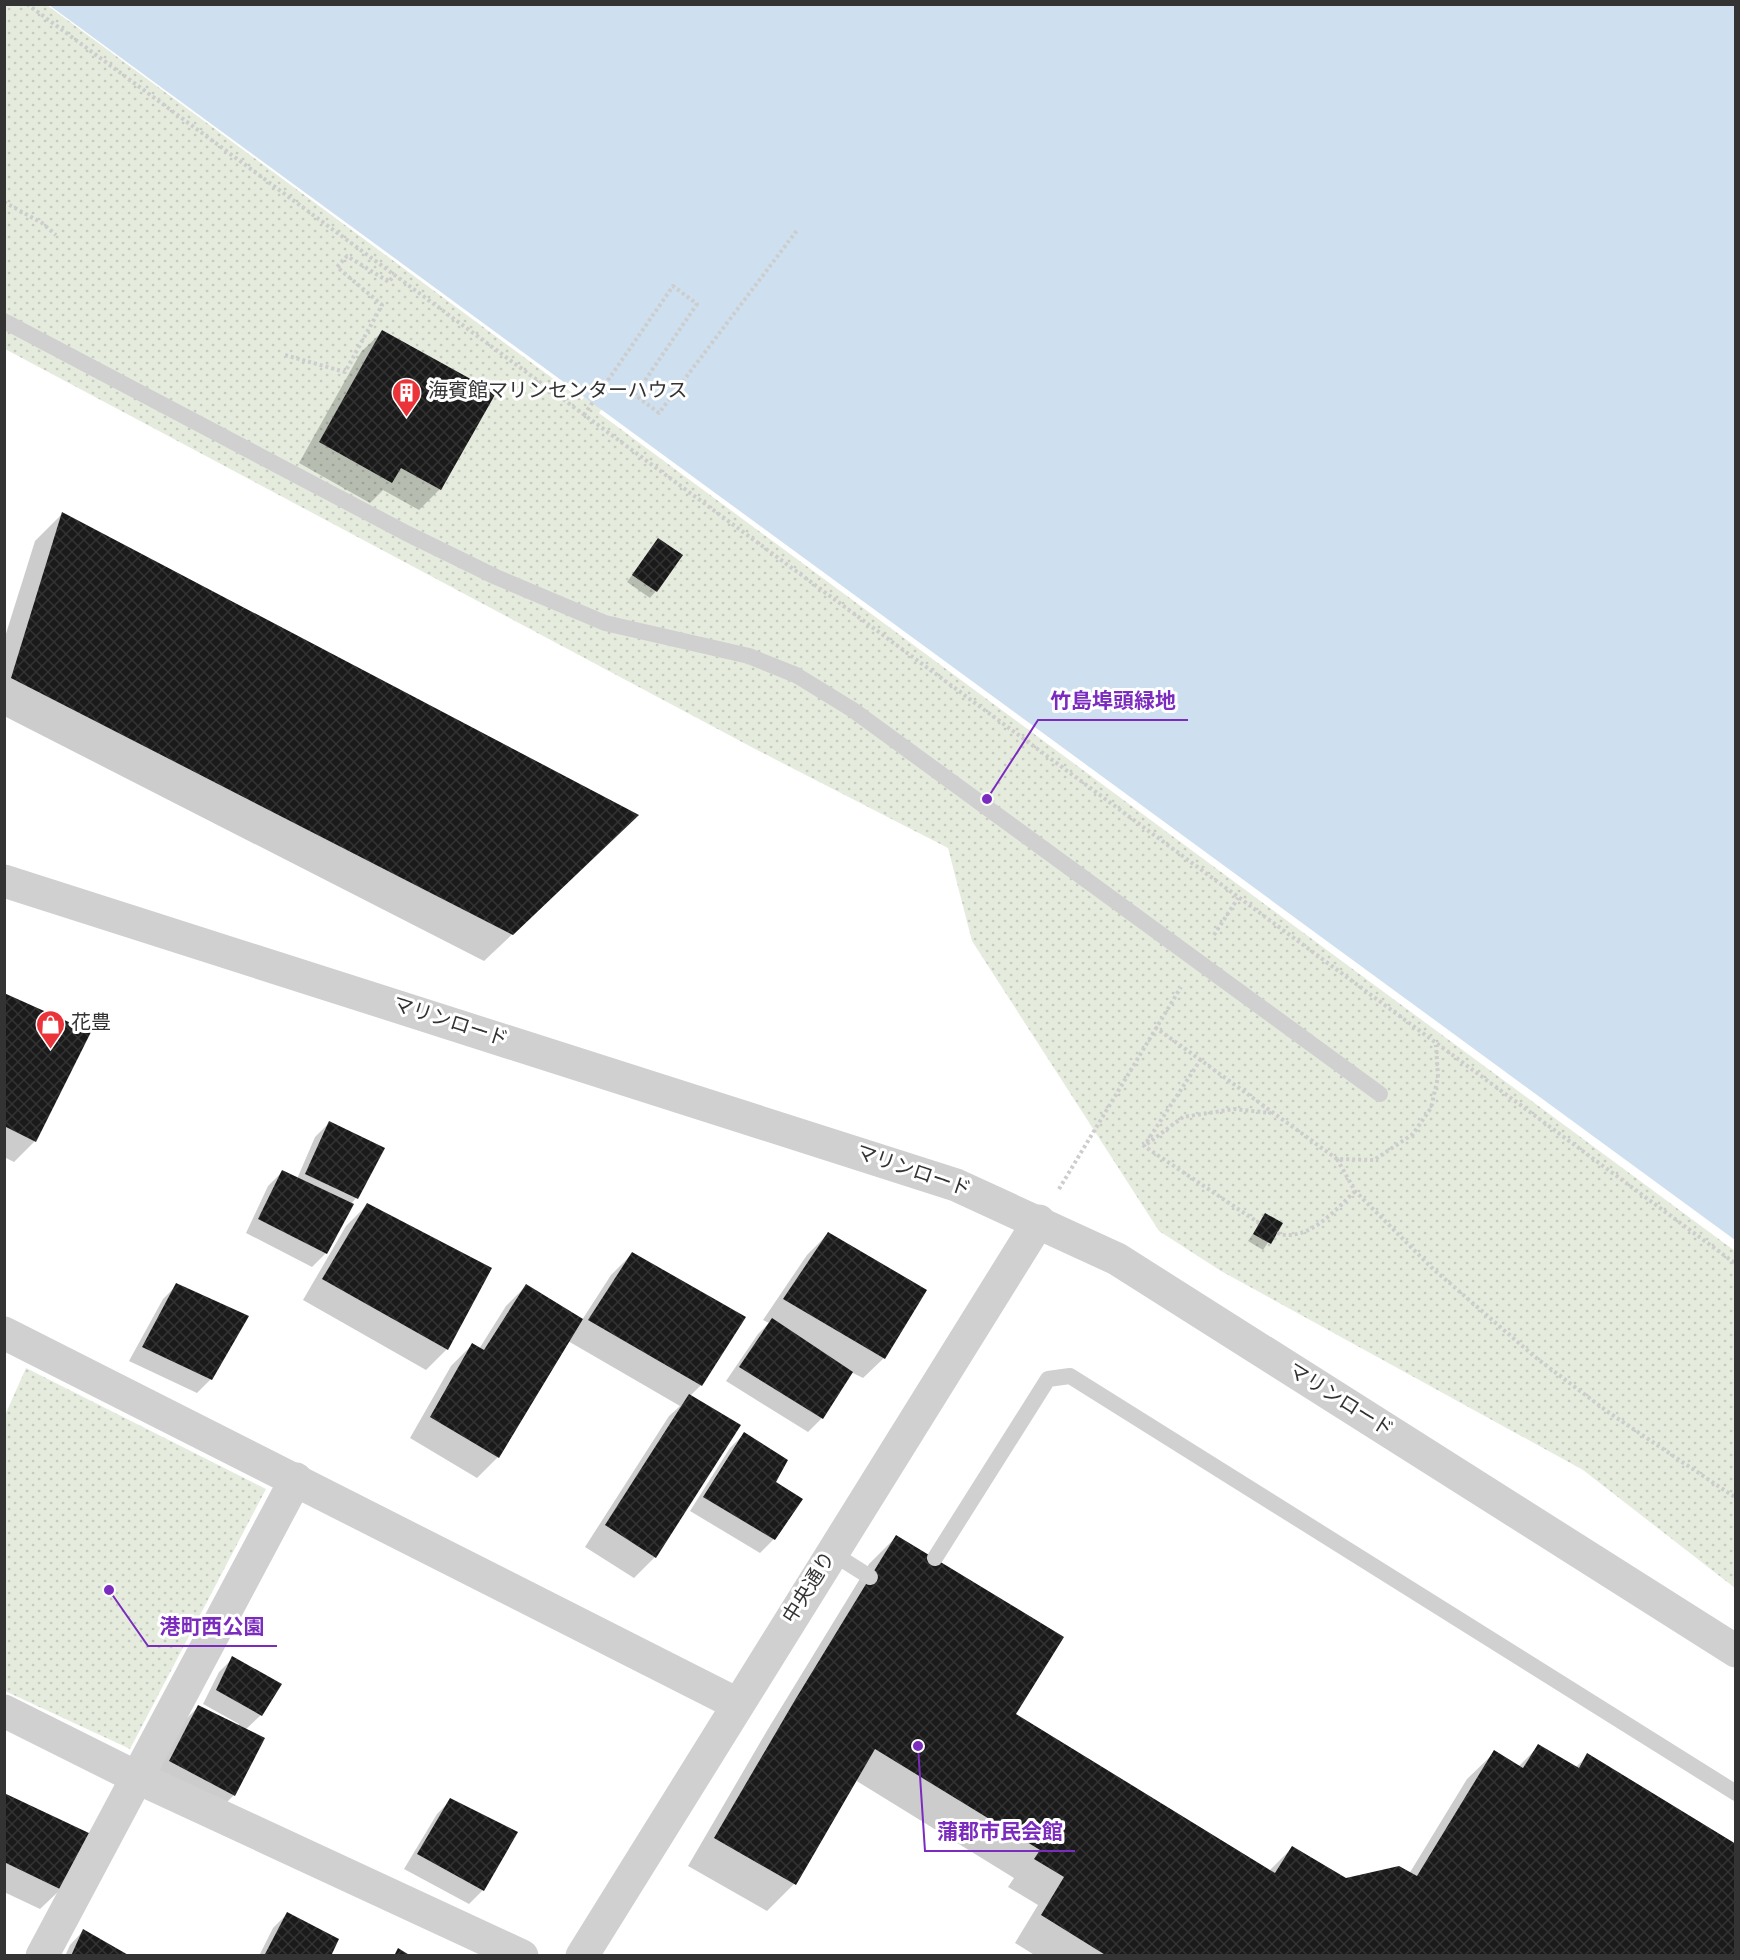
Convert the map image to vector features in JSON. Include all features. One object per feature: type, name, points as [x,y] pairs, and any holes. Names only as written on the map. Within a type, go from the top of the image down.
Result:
[{"type":"street","name":"マリンロード","points":[[4,881],[956,1185],[1039,1221],[1117,1260],[1736,1651]]},
{"type":"street","name":"中央通り","points":[[582,1956],[1039,1221]]},
{"type":"street","points":[[4,1333],[737,1704]]},
{"type":"street","points":[[42,1956],[296,1479]]},
{"type":"street","points":[[4,1712],[136,1777],[522,1956]]},
{"type":"lane","points":[[4,321],[406,533],[496,577],[605,623],[749,656],[796,675],[853,710],[1380,1094]]},
{"type":"lane","points":[[935,1558],[1048,1379],[1070,1376],[1736,1793]]},
{"type":"lane","points":[[832,1553],[870,1577]]},
{"type":"path","points":[[27,4],[1736,1264]]},
{"type":"path","points":[[4,202],[42,223],[56,235]]},
{"type":"path","points":[[584,416],[673,286],[697,304],[635,395],[659,413],[798,230]]},
{"type":"path","points":[[285,355],[345,372],[382,305],[338,267],[346,256],[389,282],[394,275]]},
{"type":"path","points":[[1039,1221],[1155,1027],[1238,898]]},
{"type":"path","points":[[1155,1027],[1337,1159],[1355,1191],[1431,1268],[1535,1357],[1608,1412],[1736,1498]]},
{"type":"path","points":[[1337,1159],[1374,1160],[1413,1134],[1431,1108],[1438,1077],[1436,1044]]},
{"type":"path","points":[[1144,1146],[1201,1059]]},
{"type":"path","points":[[1144,1146],[1183,1117],[1234,1110],[1272,1113]]},
{"type":"path","points":[[1144,1146],[1259,1223]]},
{"type":"path","points":[[1277,1233],[1280,1235],[1302,1232],[1325,1221],[1355,1191]]},
{"type":"shaded area","points":[[4,5],[47,5],[582,400],[636,321],[677,303],[599,413],[1735,1251],[1735,1588],[1583,1470],[1221,1271],[1159,1231],[972,941],[948,848],[757,750],[5,349]]},
{"type":"shaded area","points":[[26,1368],[266,1489],[130,1749],[5,1691],[5,1415]]},
{"type":"water","points":[[49,5],[1735,5],[1735,1240]]},
{"type":"building","name":"海賓館マリンセンターハウス","points":[[382,330],[496,393],[441,490],[401,468],[392,483],[319,442]]},
{"type":"building","points":[[62,512],[639,815],[513,935],[11,678]]},
{"type":"building","points":[[658,538],[683,555],[657,592],[632,575]]},
{"type":"building","points":[[4,993],[91,1032],[36,1142],[4,1126]]},
{"type":"building","points":[[329,1121],[385,1148],[358,1199],[305,1174]]},
{"type":"building","points":[[282,1170],[354,1204],[327,1254],[258,1219]]},
{"type":"building","points":[[367,1203],[492,1268],[448,1350],[322,1279]]},
{"type":"building","points":[[1265,1213],[1283,1223],[1271,1244],[1253,1234]]},
{"type":"building","points":[[828,1232],[927,1290],[885,1359],[783,1299]]},
{"type":"building","points":[[632,1252],[746,1317],[702,1386],[588,1320]]},
{"type":"building","points":[[176,1283],[249,1316],[212,1380],[142,1347]]},
{"type":"building","points":[[526,1284],[583,1319],[499,1458],[430,1417],[472,1343],[484,1350]]},
{"type":"building","points":[[772,1318],[853,1372],[823,1419],[739,1367]]},
{"type":"building","points":[[689,1394],[741,1425],[656,1558],[605,1525]]},
{"type":"building","points":[[744,1432],[788,1460],[776,1482],[803,1499],[775,1540],[703,1497]]},
{"type":"building","points":[[896,1535],[1064,1637],[1016,1714],[1275,1873],[1292,1846],[1346,1878],[1399,1866],[1417,1876],[1494,1750],[1523,1768],[1538,1744],[1579,1768],[1587,1753],[1736,1844],[1736,1956],[1107,1956],[1041,1915],[1064,1877],[1034,1859],[1040,1850],[875,1749],[796,1885],[714,1838]]},
{"type":"building","points":[[232,1656],[282,1684],[262,1716],[216,1690]]},
{"type":"building","points":[[198,1705],[265,1738],[235,1796],[169,1761]]},
{"type":"building","points":[[4,1793],[91,1834],[62,1890],[4,1862]]},
{"type":"building","points":[[450,1798],[518,1832],[484,1891],[417,1854]]},
{"type":"building","points":[[287,1912],[339,1939],[331,1956],[264,1956]]},
{"type":"building","points":[[83,1929],[130,1956],[71,1956]]},
{"type":"building","points":[[398,1948],[411,1956],[394,1956]]},
{"type":"place","name":"海賓館マリンセンターハウス","points":[[407,418]]},
{"type":"place","name":"竹島埠頭緑地","points":[[987,799]]},
{"type":"place","name":"花豊","points":[[50,1050]]},
{"type":"place","name":"港町西公園","points":[[109,1590]]},
{"type":"place","name":"蒲郡市民会館","points":[[918,1746]]}]
